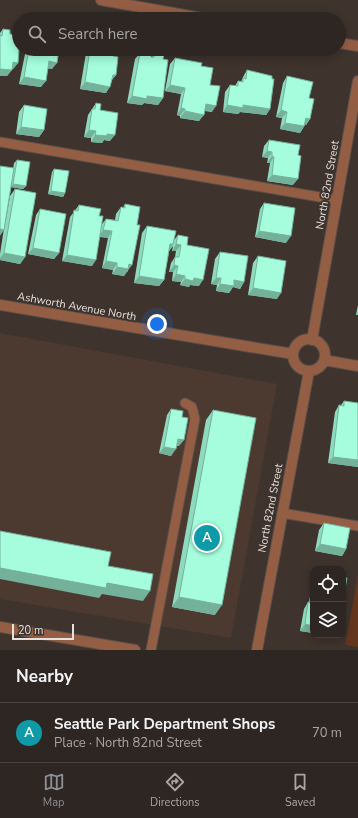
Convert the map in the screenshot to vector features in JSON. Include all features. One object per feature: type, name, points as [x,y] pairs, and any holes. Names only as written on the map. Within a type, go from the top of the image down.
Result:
[{"type":"street","points":[[101,0],[168,12]]},
{"type":"street","points":[[346,44],[358,46]]},
{"type":"street","name":"North 82nd Street","points":[[312,340],[358,81]]},
{"type":"street","name":"Ashworth Avenue North","points":[[0,305],[293,354]]},
{"type":"street","points":[[312,340],[324,350],[324,360],[318,368],[308,371],[299,368],[293,354],[297,344],[302,341],[312,340]]},
{"type":"street","points":[[324,360],[358,366]]},
{"type":"street","name":"North 82nd Street","points":[[256,650],[308,371]]},
{"type":"street","points":[[0,627],[135,650]]},
{"type":"lane","points":[[0,142],[337,200]]},
{"type":"lane","points":[[151,650],[195,419],[192,407],[185,403]]},
{"type":"lane","points":[[282,513],[358,526]]},
{"type":"shaded area","points":[[0,333],[277,384],[231,638],[0,599]]},
{"type":"shaded area","points":[[358,575],[358,647],[345,645]]},
{"type":"building","points":[[3,29],[10,30],[10,34],[12,34],[12,56],[18,56],[18,63],[13,62],[12,70],[0,69],[0,35],[2,36]]},
{"type":"building","points":[[28,56],[58,56],[57,63],[49,61],[46,81],[24,77]]},
{"type":"building","points":[[89,56],[118,57],[116,75],[113,75],[110,87],[85,82]]},
{"type":"building","points":[[139,56],[164,56],[163,59],[168,60],[163,98],[147,96],[147,99],[132,96]]},
{"type":"building","points":[[175,58],[202,63],[201,66],[213,68],[210,85],[220,86],[216,106],[206,104],[204,115],[185,111],[185,109],[181,108],[185,88],[170,85]]},
{"type":"building","points":[[247,70],[272,76],[272,79],[274,79],[270,109],[243,105],[243,108],[227,105],[230,85],[238,86],[238,81],[243,82],[243,78],[246,79]]},
{"type":"building","points":[[287,76],[313,82],[309,98],[314,99],[310,119],[306,118],[304,126],[285,123],[287,112],[281,110]]},
{"type":"building","points":[[96,103],[101,104],[100,110],[118,113],[115,135],[95,135],[96,131],[89,130],[92,109],[95,109]]},
{"type":"building","points":[[24,105],[47,109],[44,130],[21,127]]},
{"type":"building","points":[[269,140],[300,145],[298,155],[301,156],[298,179],[272,175],[274,157],[272,156],[272,152],[267,151]]},
{"type":"building","points":[[17,160],[30,162],[26,186],[13,184]]},
{"type":"building","points":[[0,166],[14,168],[4,230],[0,229]]},
{"type":"building","points":[[54,169],[69,171],[65,193],[51,191]]},
{"type":"building","points":[[15,189],[36,193],[25,257],[4,253]]},
{"type":"building","points":[[264,203],[295,208],[291,236],[259,231]]},
{"type":"building","points":[[125,204],[140,207],[137,225],[140,225],[132,265],[129,264],[128,269],[117,267],[117,263],[106,261],[112,231],[103,230],[106,219],[118,221],[121,207],[125,208]]},
{"type":"building","points":[[79,205],[101,209],[99,216],[103,216],[96,260],[67,255],[74,210],[78,211]]},
{"type":"building","points":[[40,209],[66,214],[59,253],[33,248]]},
{"type":"building","points":[[147,226],[176,231],[173,244],[170,244],[164,280],[139,276]]},
{"type":"building","points":[[178,235],[188,237],[187,245],[209,249],[203,280],[194,278],[193,281],[185,279],[185,276],[176,274],[178,266],[174,265],[175,257],[179,257],[181,245],[176,244]]},
{"type":"building","points":[[220,252],[248,256],[244,282],[234,280],[234,286],[220,284],[221,278],[216,278]]},
{"type":"building","points":[[258,256],[286,261],[281,293],[253,288]]},
{"type":"building","points":[[344,401],[358,403],[358,460],[333,457],[339,405],[344,406]]},
{"type":"building","points":[[171,409],[183,411],[182,417],[188,418],[184,440],[178,439],[176,449],[164,447]]},
{"type":"building","points":[[213,410],[256,418],[222,605],[179,597]]},
{"type":"building","points":[[324,523],[350,528],[346,549],[320,544]]},
{"type":"building","points":[[0,531],[111,552],[108,566],[153,574],[150,591],[107,583],[106,588],[0,568]]},
{"type":"building","points":[[308,602],[310,602],[310,625],[305,624]]},
{"type":"place","name":"Seattle Park Department Shops","points":[[207,538]]}]
